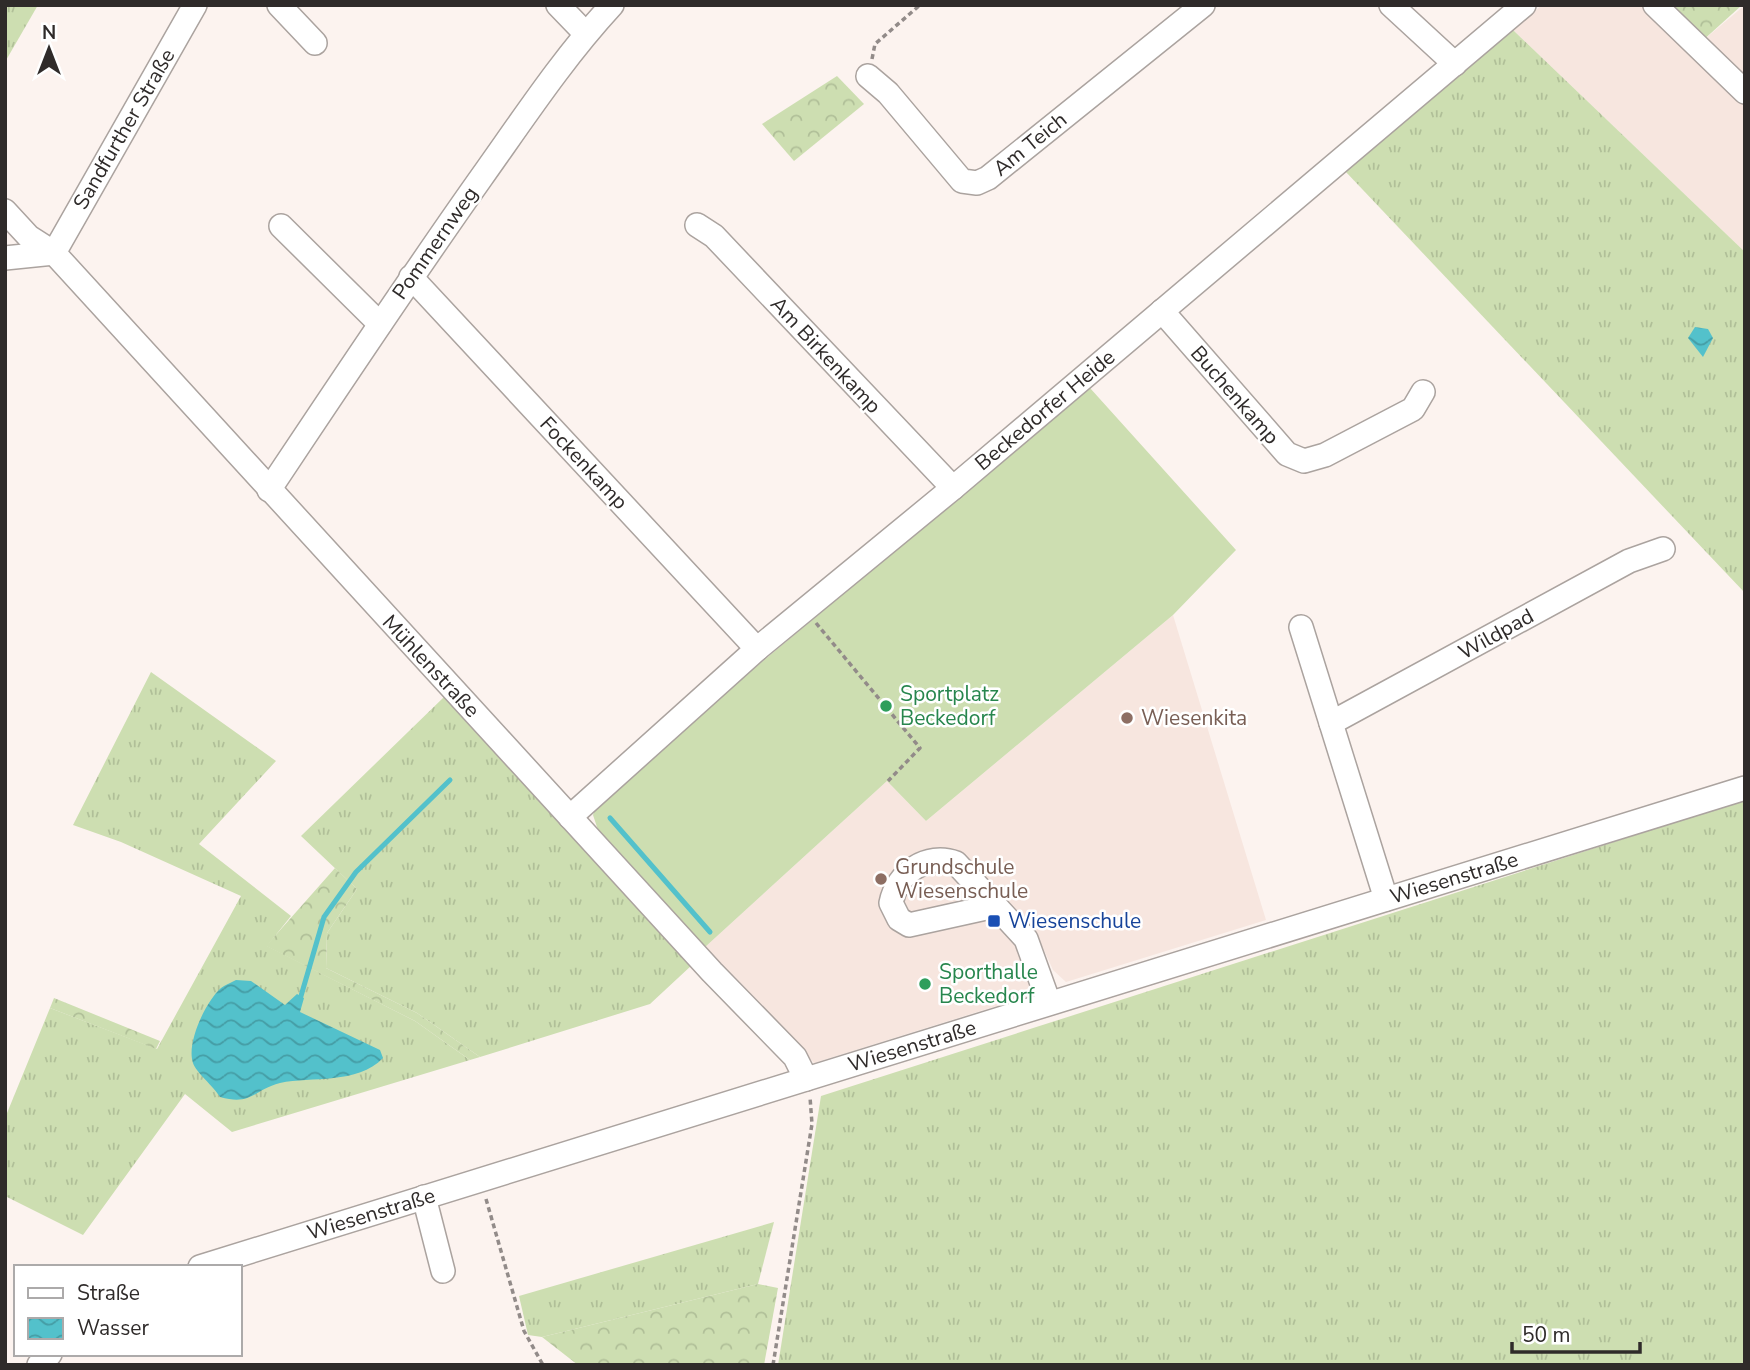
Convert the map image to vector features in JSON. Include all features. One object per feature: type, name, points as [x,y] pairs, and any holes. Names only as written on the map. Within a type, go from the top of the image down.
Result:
[{"type":"street","name":"Sandfurther Straße","points":[[54,253],[195,5]]},
{"type":"street","points":[[279,5],[315,43]]},
{"type":"street","points":[[558,5],[586,34]]},
{"type":"street","name":"Pommernweg","points":[[269,489],[411,277],[586,34],[612,5]]},
{"type":"street","name":"Am Teich","points":[[868,76],[888,93],[962,181],[977,183],[1203,5]]},
{"type":"street","points":[[1391,5],[1455,64]]},
{"type":"street","name":"Beckedorfer Heide","points":[[570,817],[757,649],[953,488],[1524,5]]},
{"type":"street","points":[[1655,5],[1745,92]]},
{"type":"street","name":"Mühlenstraße","points":[[5,211],[29,237],[54,253],[570,817],[795,1057],[806,1079]]},
{"type":"street","name":"Am Birkenkamp","points":[[697,225],[714,236],[953,488]]},
{"type":"street","points":[[281,226],[380,324]]},
{"type":"street","points":[[5,258],[54,253]]},
{"type":"street","name":"Fockenkamp","points":[[411,277],[757,649]]},
{"type":"street","name":"Buchenkamp","points":[[1162,312],[1287,454],[1304,461],[1325,455],[1413,409],[1423,392]]},
{"type":"street","name":"Wildpad","points":[[1331,723],[1629,561],[1663,549]]},
{"type":"street","points":[[1301,626],[1387,899]]},
{"type":"street","name":"Wiesenstraße","points":[[206,1265],[1745,788]]},
{"type":"street","points":[[995,906],[1026,939],[1049,1003]]},
{"type":"street","points":[[424,1197],[443,1271]]},
{"type":"path","points":[[868,76],[875,44],[920,5]]},
{"type":"path","points":[[807,610],[840,654],[920,748],[888,781]]},
{"type":"path","points":[[773,1365],[812,1124],[806,1079]]},
{"type":"path","points":[[481,1179],[524,1331],[543,1365]]},
{"type":"shaded area","points":[[1542,5],[1661,5],[1700,43],[1745,5],[1745,252],[1513,30]]},
{"type":"shaded area","points":[[1173,615],[1266,920],[1066,982],[1053,970],[1038,937],[1022,945],[1035,994],[814,1063],[704,948],[887,781],[926,821]]},
{"type":"green space","points":[[5,5],[38,5],[5,62]]},
{"type":"green space","points":[[1661,5],[1742,5],[1700,43]]},
{"type":"green space","points":[[1513,30],[1745,252],[1745,593],[1345,171]]},
{"type":"green space","points":[[837,76],[864,104],[794,161],[762,124]]},
{"type":"green space","name":"Sportplatz Beckedorf","points":[[1090,388],[1236,550],[1173,615],[926,821],[887,781],[704,948],[598,830],[593,815],[600,797]]},
{"type":"green space","points":[[151,672],[276,761],[199,844],[291,916],[267,946],[415,1021],[470,1060],[232,1132],[185,1094],[83,1235],[5,1196],[5,1118],[50,1008],[157,1049],[241,896],[121,842],[73,825]]},
{"type":"green space","points":[[444,697],[692,965],[650,1004],[480,1057],[417,1013],[326,968],[327,933],[357,889],[301,836]]},
{"type":"green space","points":[[1745,800],[1745,1365],[778,1365],[821,1096]]},
{"type":"green space","points":[[335,868],[357,889],[327,933],[326,968],[417,1013],[480,1057],[470,1060],[415,1021],[266,946]]},
{"type":"green space","points":[[54,998],[160,1041],[156,1049],[50,1008]]},
{"type":"green space","points":[[774,1222],[758,1284],[542,1337],[528,1335],[519,1296]]},
{"type":"green space","points":[[758,1284],[778,1288],[764,1365],[578,1365],[542,1337]]},
{"type":"water","points":[[1695,327],[1708,329],[1713,338],[1703,357],[1688,338]]},
{"type":"water","points":[[236,980],[251,981],[285,1005],[297,994],[304,998],[300,1012],[380,1050],[383,1058],[372,1067],[347,1076],[280,1083],[239,1100],[220,1097],[194,1066],[192,1045],[209,1002],[221,988]]},
{"type":"waterway","points":[[301,996],[324,917],[356,872],[450,780]]},
{"type":"waterway","points":[[610,818],[710,932]]},
{"type":"place","name":"Sportplatz Beckedorf","points":[[886,706]]},
{"type":"place","name":"Wiesenkita","points":[[1127,718]]},
{"type":"place","name":"Grundschule Wiesenschule","points":[[881,879]]},
{"type":"place","name":"Wiesenschule","points":[[994,921]]},
{"type":"place","name":"Sporthalle Beckedorf","points":[[925,984]]}]
